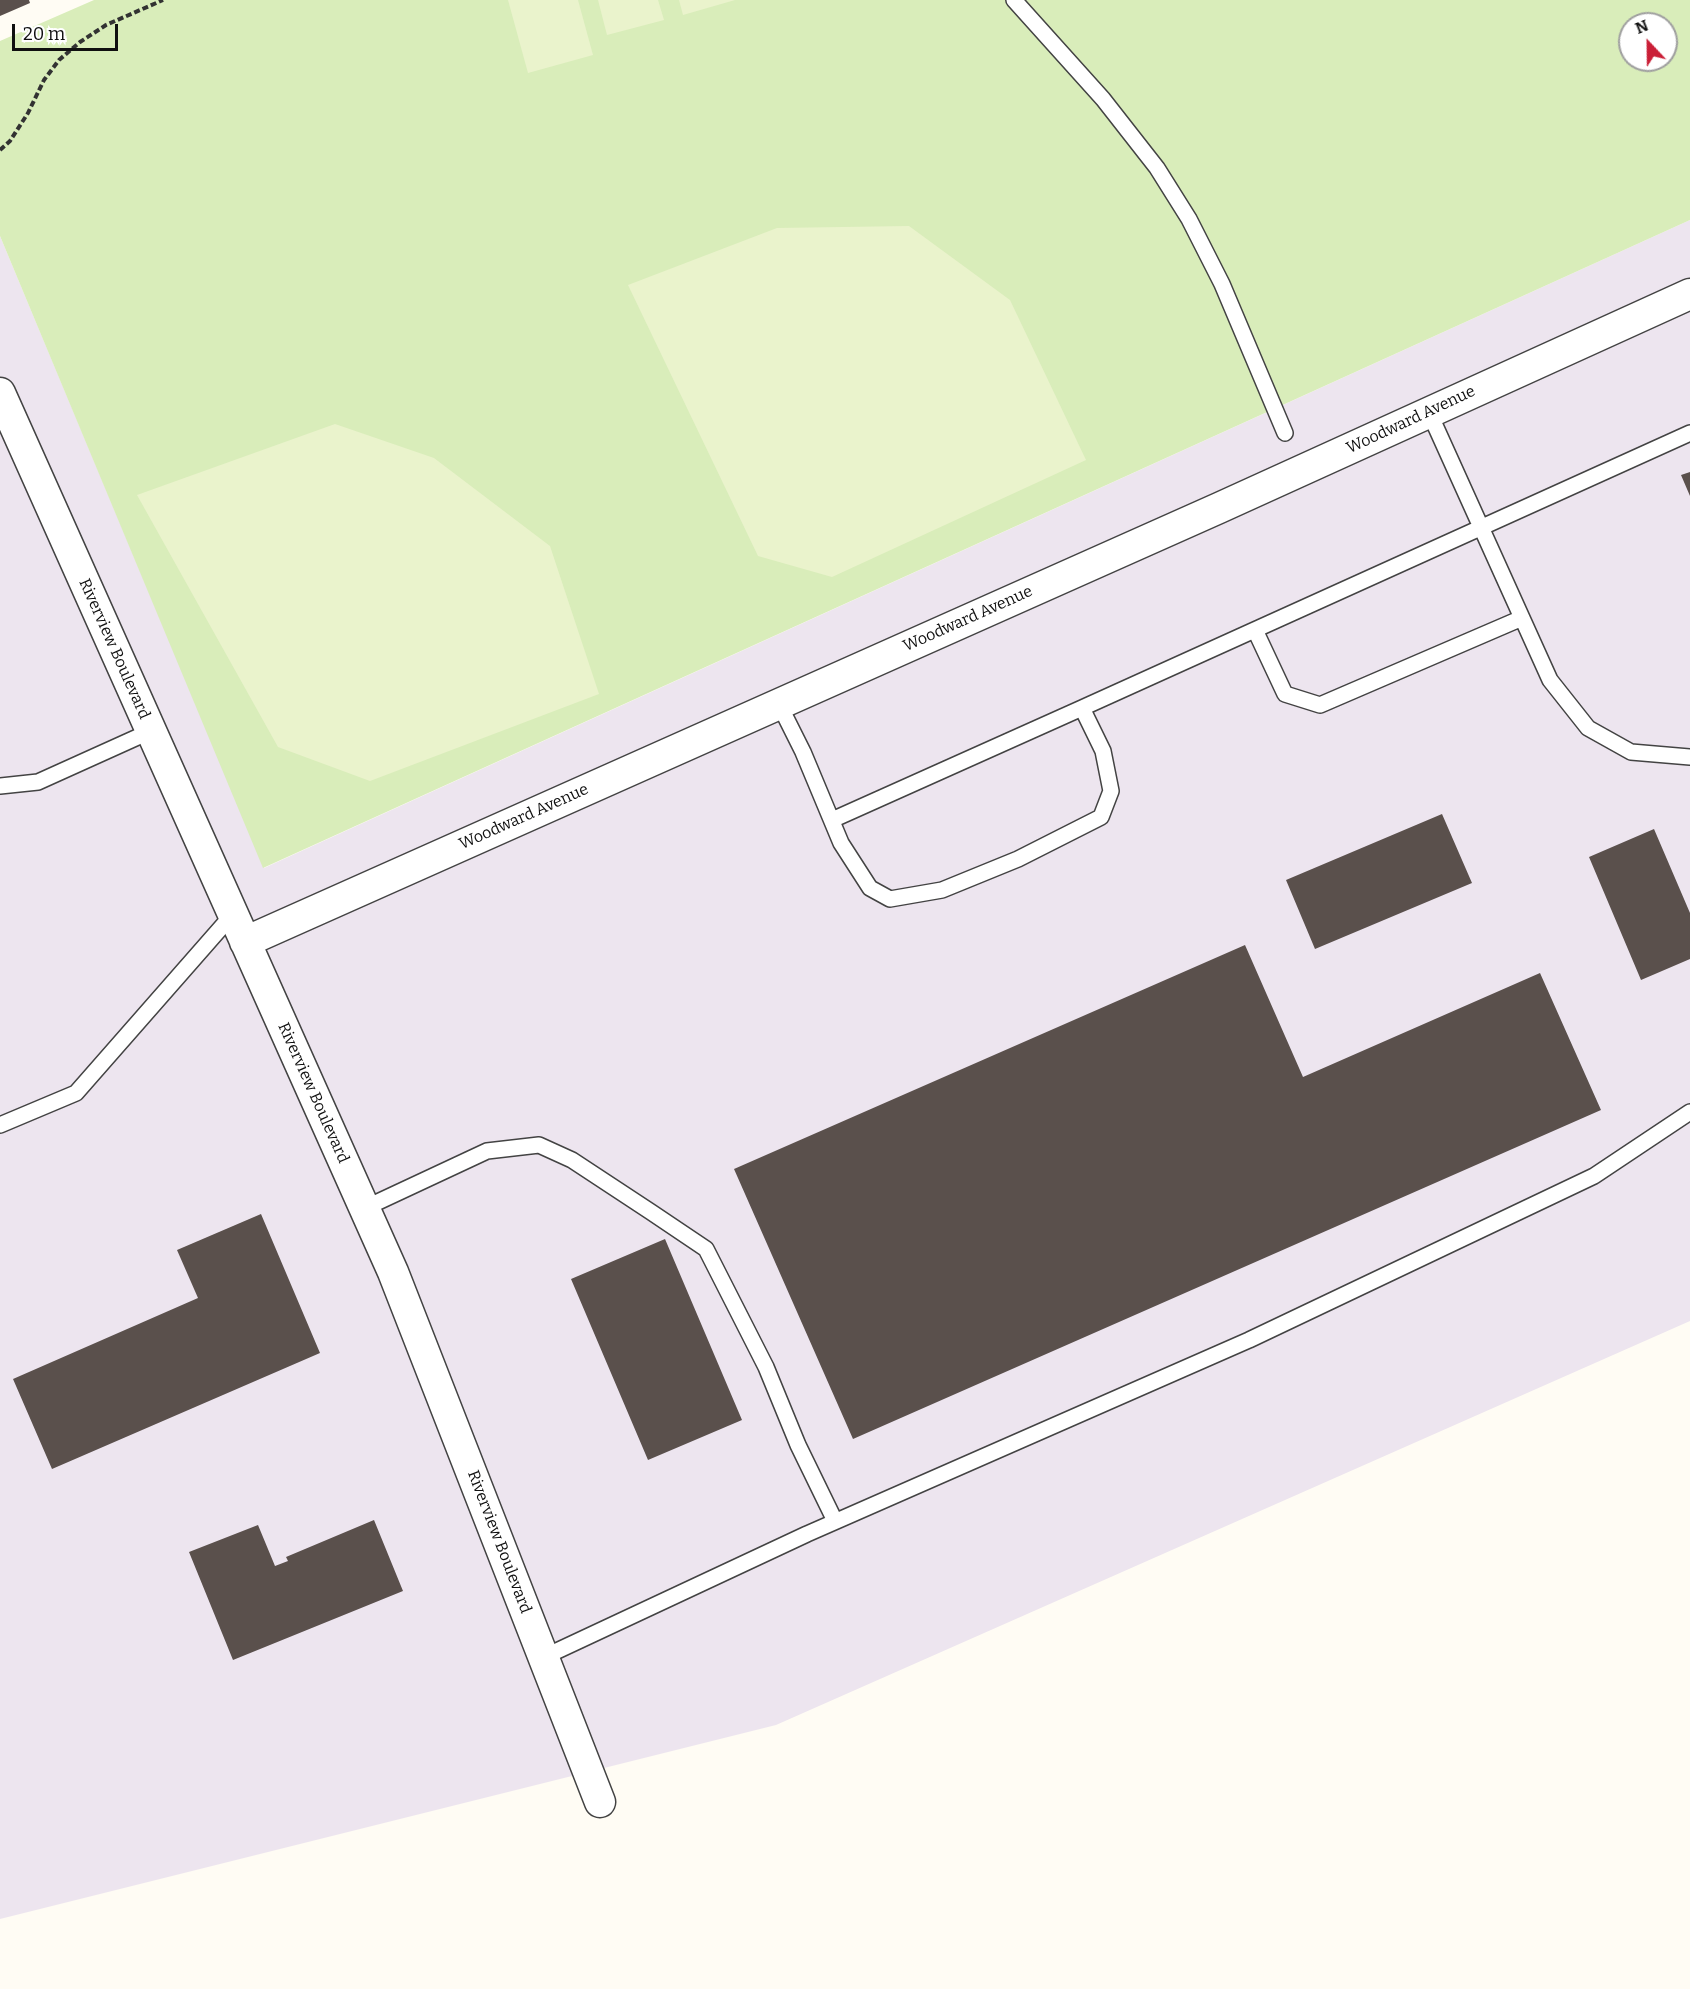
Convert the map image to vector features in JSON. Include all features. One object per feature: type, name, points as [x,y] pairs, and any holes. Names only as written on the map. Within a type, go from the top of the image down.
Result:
[{"type":"street","name":"Woodward Avenue","points":[[245,942],[1690,294]]},
{"type":"street","name":"Riverview Boulevard","points":[[0,393],[393,1272],[600,1802]]},
{"type":"lane","points":[[1014,0],[1103,99],[1157,168],[1189,219],[1222,284],[1285,433]]},
{"type":"lane","points":[[1429,412],[1550,680],[1588,728],[1631,752],[1690,757]]},
{"type":"lane","points":[[832,820],[1690,433]]},
{"type":"lane","points":[[1255,630],[1285,694],[1320,705],[1522,618]]},
{"type":"lane","points":[[779,704],[803,752],[841,843],[870,888],[890,899],[942,890],[1018,859],[1101,817],[1111,791],[1102,751],[1082,708]]},
{"type":"lane","points":[[0,786],[38,782],[151,731]]},
{"type":"lane","points":[[0,1125],[76,1093],[233,914]]},
{"type":"lane","points":[[544,1657],[836,1521],[1249,1340],[1594,1176],[1690,1112]]},
{"type":"lane","points":[[365,1208],[487,1151],[539,1145],[572,1160],[651,1212],[706,1249],[766,1367],[798,1445],[836,1521]]},
{"type":"path","points":[[0,150],[16,132],[44,80],[59,60],[105,25],[163,0]]},
{"type":"shaded area","points":[[1690,220],[1690,1321],[776,1725],[0,1919],[0,236],[264,868]]},
{"type":"green space","points":[[94,0],[1690,0],[1690,220],[263,868],[0,236],[0,41]]},
{"type":"green space","points":[[508,0],[578,0],[593,55],[528,73]]},
{"type":"green space","points":[[598,0],[658,0],[664,20],[607,35]]},
{"type":"green space","points":[[679,0],[735,0],[683,15]]},
{"type":"green space","points":[[909,226],[1010,300],[1086,460],[832,577],[758,556],[628,285],[777,228]]},
{"type":"green space","points":[[335,424],[434,458],[550,546],[599,694],[370,781],[278,747],[137,495]]},
{"type":"building","points":[[0,0],[29,0],[30,3],[0,16]]},
{"type":"building","points":[[1690,472],[1690,496],[1681,475]]},
{"type":"building","points":[[1442,814],[1472,883],[1315,949],[1286,880]]},
{"type":"building","points":[[1654,829],[1690,913],[1690,959],[1641,980],[1589,857]]},
{"type":"building","points":[[1245,945],[1303,1077],[1540,973],[1601,1110],[853,1439],[734,1169]]},
{"type":"building","points":[[261,1214],[320,1353],[52,1469],[13,1379],[198,1298],[177,1250]]},
{"type":"building","points":[[665,1239],[742,1420],[648,1460],[571,1279]]},
{"type":"building","points":[[374,1520],[403,1591],[233,1660],[189,1552],[258,1525],[275,1566],[288,1561],[286,1557]]}]
